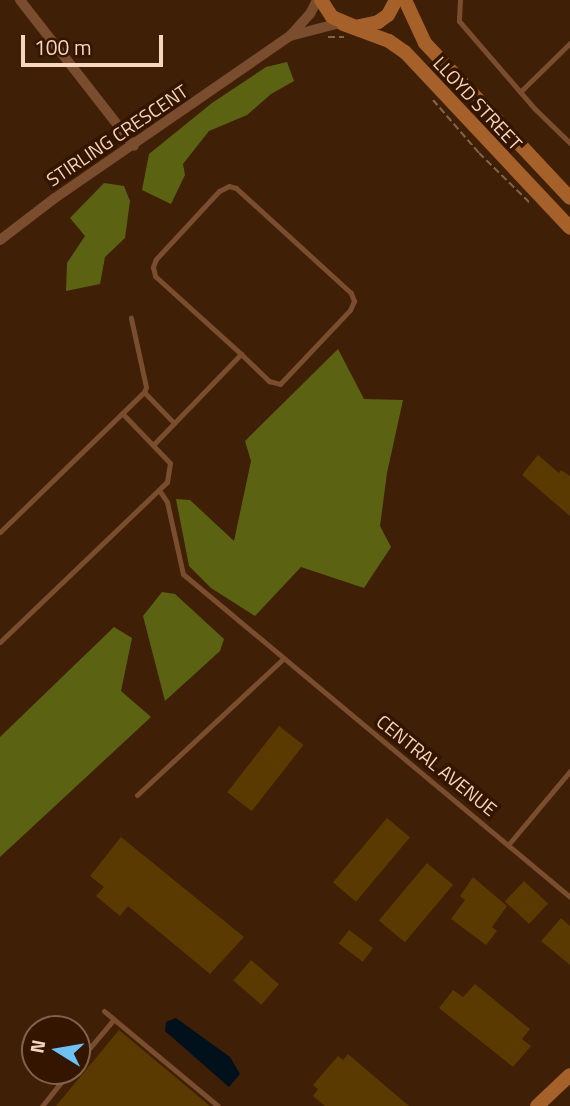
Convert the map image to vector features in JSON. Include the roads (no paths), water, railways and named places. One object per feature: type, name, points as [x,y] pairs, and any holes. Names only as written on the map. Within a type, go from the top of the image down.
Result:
[{"type":"main road","points":[[319,0],[341,23],[355,27],[378,22],[388,15],[396,0]]},
{"type":"main road","name":"LLOYD STREET","points":[[405,0],[425,43],[570,198]]},
{"type":"main road","name":"LLOYD STREET","points":[[341,23],[389,41],[405,52],[570,228]]},
{"type":"main road","points":[[537,1106],[570,1075]]},
{"type":"street","points":[[20,0],[134,146]]},
{"type":"street","name":"STIRLING CRESCENT","points":[[0,240],[290,36],[319,0]]},
{"type":"street","name":"STIRLING CRESCENT","points":[[290,36],[341,23]]},
{"type":"lane","points":[[460,0],[458,21],[520,92],[570,143]]},
{"type":"lane","points":[[520,92],[570,43]]},
{"type":"lane","points":[[229,186],[236,188],[351,293],[354,301],[350,310],[280,383],[269,381],[241,354],[155,276],[153,267],[156,259],[219,191],[229,186]]},
{"type":"lane","points":[[0,532],[144,393],[146,387],[131,318]]},
{"type":"lane","points":[[153,445],[241,354]]},
{"type":"lane","points":[[144,393],[174,423]]},
{"type":"lane","points":[[0,642],[167,482],[170,463],[122,413]]},
{"type":"lane","name":"CENTRAL AVENUE","points":[[159,490],[167,502],[183,574],[569,894]]},
{"type":"lane","points":[[137,795],[283,659]]},
{"type":"lane","points":[[509,845],[570,772]]},
{"type":"lane","points":[[104,1011],[218,1106]]},
{"type":"lane","points":[[91,1046],[114,1019]]},
{"type":"lane","points":[[42,1106],[59,1085]]},
{"type":"water","points":[[176,1018],[230,1057],[240,1074],[229,1087],[165,1031],[166,1022]]}]
